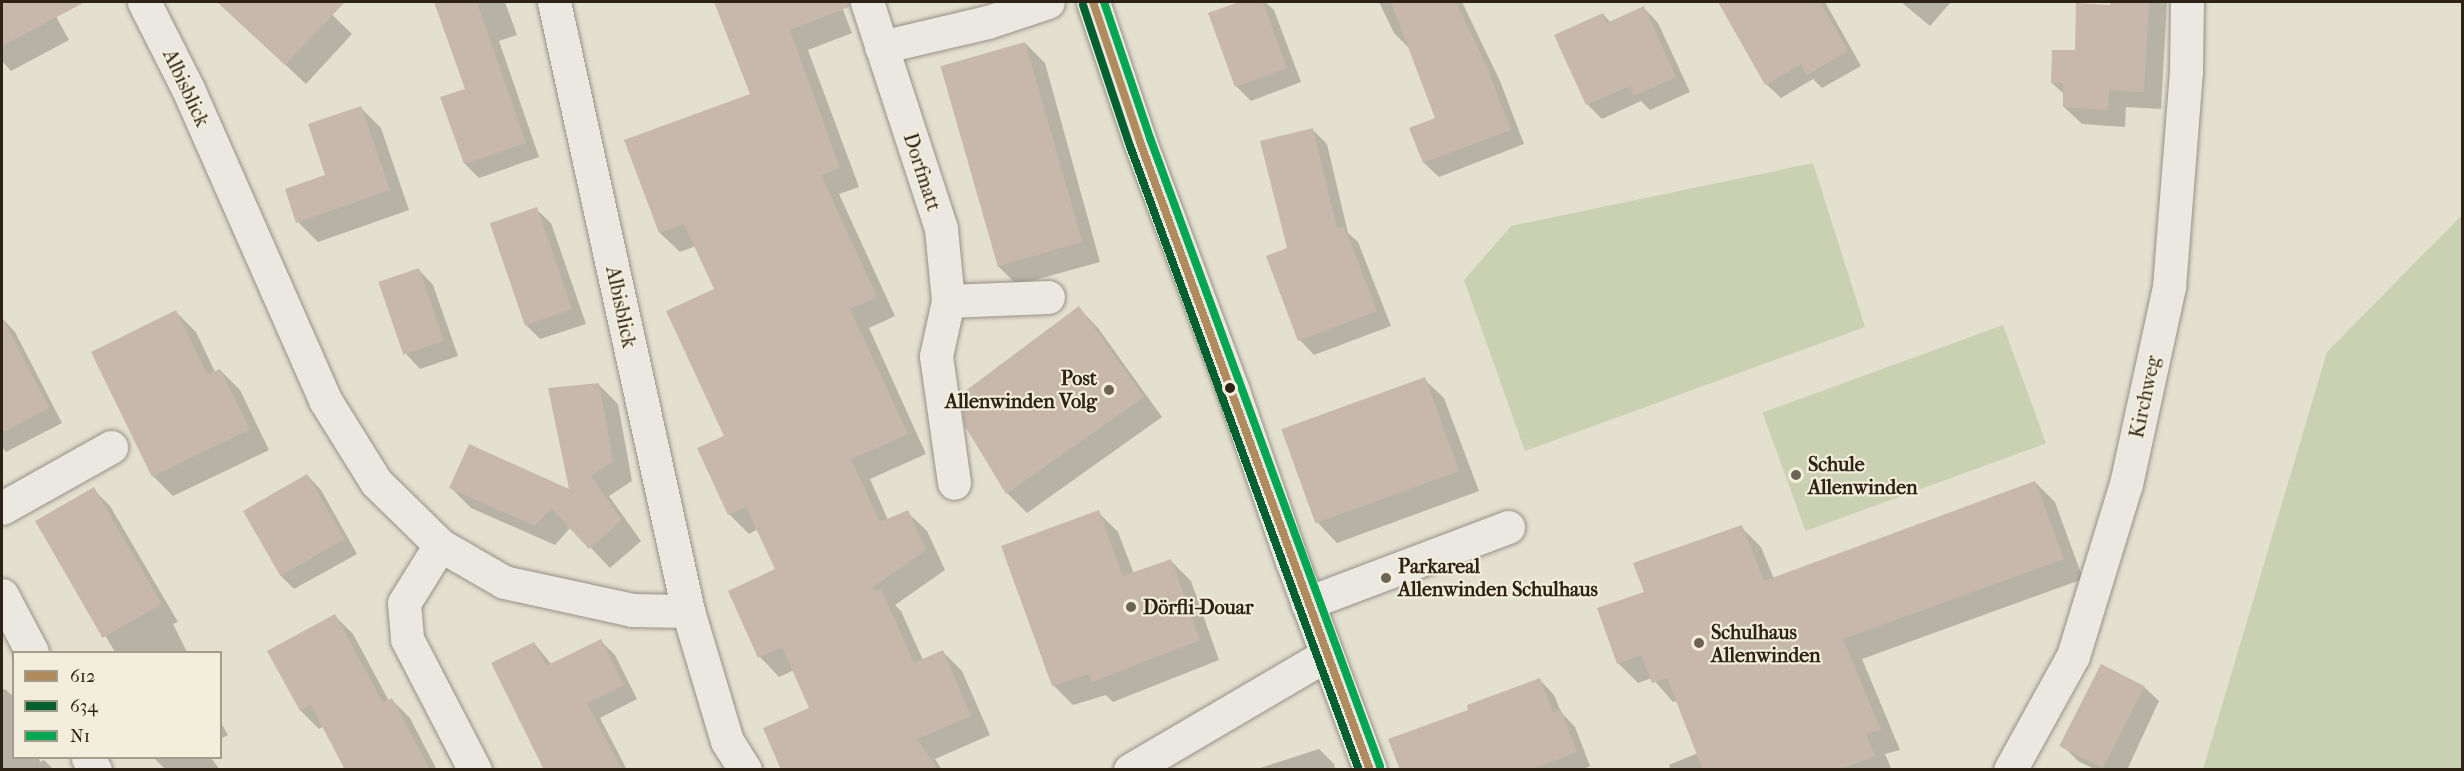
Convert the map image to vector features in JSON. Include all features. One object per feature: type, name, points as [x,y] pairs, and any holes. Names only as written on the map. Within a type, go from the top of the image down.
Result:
[{"type":"street","name":"Albisblick","points":[[144,2],[188,89],[325,400],[376,482],[440,545],[504,582],[632,610],[688,612]]},
{"type":"street","name":"Albisblick","points":[[554,2],[688,612],[727,741],[744,770]]},
{"type":"street","name":"Dorfmatt","points":[[867,2],[941,229],[948,301],[936,356],[954,483]]},
{"type":"street","points":[[881,47],[988,22],[1048,2]]},
{"type":"street","points":[[1093,2],[1140,142],[1232,388],[1306,603],[1370,770]]},
{"type":"street","name":"Kirchweg","points":[[2010,770],[2073,656],[2126,484],[2169,287],[2186,69],[2187,2]]},
{"type":"street","points":[[948,301],[1048,297]]},
{"type":"street","points":[[2,508],[111,447]]},
{"type":"street","points":[[1306,603],[1508,527]]},
{"type":"street","points":[[440,545],[405,603],[407,639],[475,770]]},
{"type":"street","points":[[2,596],[31,651]]},
{"type":"street","points":[[1130,770],[1165,760],[1326,655]]},
{"type":"green space","points":[[1813,163],[1865,327],[1525,451],[1464,280],[1511,226]]},
{"type":"green space","points":[[2462,215],[2462,769],[2203,769],[2327,352]]},
{"type":"green space","points":[[2003,325],[2046,443],[1806,531],[1762,413]]},
{"type":"building","points":[[2,2],[85,2],[2,46]]},
{"type":"building","points":[[217,2],[345,2],[285,65]]},
{"type":"building","points":[[434,2],[477,2],[526,143],[464,164],[440,97],[465,89]]},
{"type":"building","points":[[714,2],[849,2],[849,7],[790,30],[840,168],[821,175],[877,297],[850,309],[908,434],[851,459],[880,522],[908,510],[926,550],[873,587],[875,591],[881,589],[914,663],[943,650],[971,716],[917,739],[938,770],[781,770],[763,728],[809,708],[782,647],[758,658],[728,591],[775,569],[746,507],[728,515],[697,448],[724,436],[666,311],[714,289],[684,224],[659,233],[624,140],[750,94]]},
{"type":"building","points":[[1239,2],[1263,2],[1287,68],[1235,87],[1208,13]]},
{"type":"building","points":[[1391,2],[1456,2],[1486,65],[1511,130],[1423,163],[1409,128],[1435,118]]},
{"type":"building","points":[[1718,2],[1820,2],[1848,51],[1807,75],[1801,64],[1765,85]]},
{"type":"building","points":[[2110,2],[2149,2],[2144,92],[2109,90],[2108,110],[2063,107],[2063,83],[2051,83],[2052,50],[2075,50],[2076,3],[2110,5]]},
{"type":"building","points":[[1644,6],[1676,77],[1634,96],[1630,86],[1586,105],[1554,35],[1603,13],[1607,23]]},
{"type":"building","points":[[1025,42],[1082,242],[998,266],[940,66]]},
{"type":"building","points":[[361,106],[390,190],[296,223],[285,189],[325,175],[308,124]]},
{"type":"building","points":[[1313,128],[1337,229],[1344,226],[1377,311],[1298,341],[1266,256],[1287,248],[1260,141]]},
{"type":"building","points":[[537,207],[572,309],[525,325],[490,223]]},
{"type":"building","points":[[419,268],[444,341],[403,355],[378,282]]},
{"type":"building","points":[[1079,306],[1144,397],[1006,494],[965,426],[960,395]]},
{"type":"building","points":[[176,310],[207,374],[220,369],[250,429],[152,477],[91,352]]},
{"type":"building","points":[[2,317],[49,408],[2,433]]},
{"type":"building","points":[[1425,377],[1459,471],[1315,523],[1281,429]]},
{"type":"building","points":[[599,383],[613,461],[591,476],[622,520],[589,549],[551,508],[535,526],[449,488],[469,444],[569,489],[548,388]]},
{"type":"building","points":[[307,474],[344,539],[280,576],[243,511]]},
{"type":"building","points":[[2035,481],[2064,559],[1843,639],[1881,730],[1866,734],[1875,756],[1838,770],[1703,770],[1667,678],[1652,683],[1641,655],[1617,664],[1597,608],[1644,592],[1633,563],[1742,525],[1764,581]]},
{"type":"building","points":[[94,487],[162,604],[103,638],[35,521]]},
{"type":"building","points":[[1099,510],[1123,576],[1171,559],[1200,640],[1092,682],[1089,674],[1052,686],[1001,546]]},
{"type":"building","points":[[335,614],[383,703],[392,698],[430,770],[345,770],[311,705],[300,711],[267,651]]},
{"type":"building","points":[[601,639],[624,685],[587,703],[622,770],[544,770],[491,663],[534,642],[546,666]]},
{"type":"building","points":[[2101,664],[2145,686],[2103,768],[2059,746]]},
{"type":"building","points":[[1540,678],[1553,713],[1561,710],[1577,752],[1529,770],[1400,770],[1388,739],[1468,710],[1467,705]]},
{"type":"transit line","name":"612","points":[[1093,2],[1140,142],[1370,770]]},
{"type":"transit line","name":"N1","points":[[1104,2],[1150,138],[1380,766]]},
{"type":"transit line","name":"634","points":[[1083,5],[1130,146],[1359,770]]},
{"type":"place","name":"Post Allenwinden Volg","points":[[1109,390]]},
{"type":"place","name":"Schule Allenwinden","points":[[1796,475]]},
{"type":"place","name":"Parkareal Allenwinden Schulhaus","points":[[1386,578]]},
{"type":"place","name":"Dörfli-Douar","points":[[1131,607]]},
{"type":"place","name":"Schulhaus Allenwinden","points":[[1699,643]]}]
